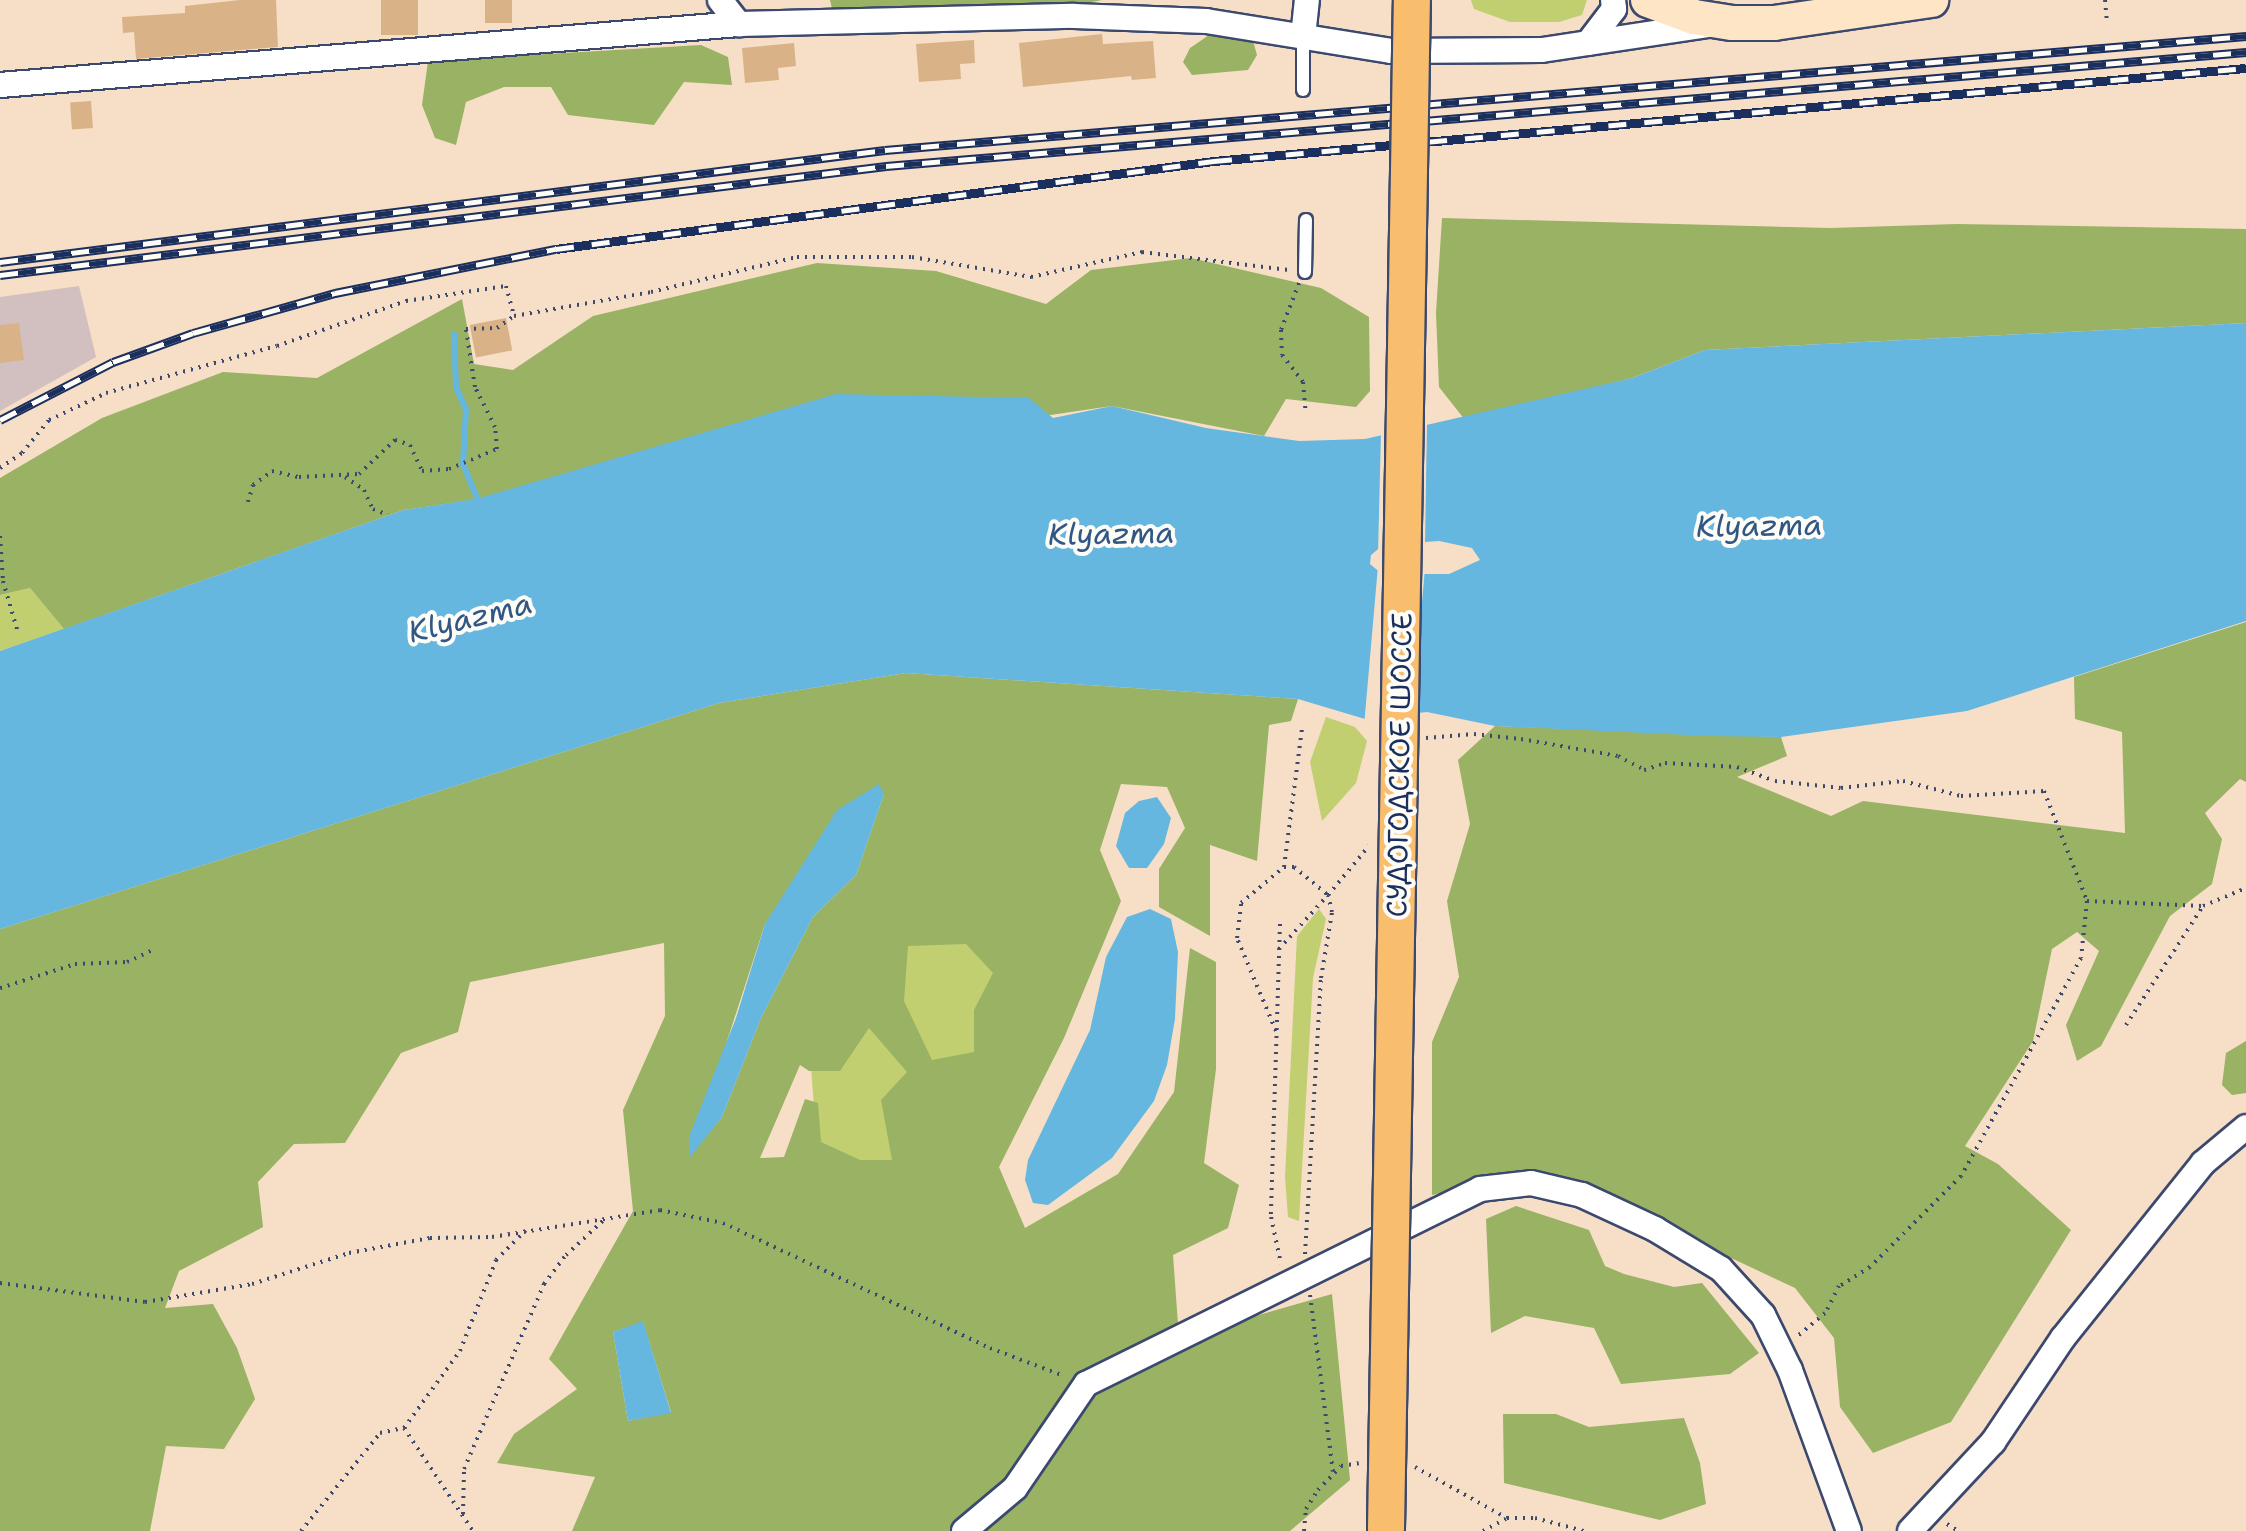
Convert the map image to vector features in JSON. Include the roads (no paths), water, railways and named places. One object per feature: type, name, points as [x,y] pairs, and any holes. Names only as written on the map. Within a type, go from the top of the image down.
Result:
[{"type":"main road","name":"СУДОГОДСКОЕ ШОССЕ","points":[[1386,1529],[1412,0]]},
{"type":"street","points":[[720,0],[739,24]]},
{"type":"street","points":[[1303,37],[1307,0]]},
{"type":"street","points":[[1588,43],[1614,9],[1613,0]]},
{"type":"street","points":[[1648,0],[1694,17],[1733,23]]},
{"type":"street","points":[[1,83],[739,24],[1204,10],[1303,37],[1391,51],[1542,50],[1733,23],[1774,23],[1931,0]]},
{"type":"street","points":[[1910,1531],[1993,1442],[2063,1338],[2203,1163],[2246,1127]]},
{"type":"street","points":[[964,1531],[1015,1488],[1086,1384],[1480,1189],[1531,1183],[1582,1195],[1655,1229],[1721,1269],[1763,1315],[1781,1351],[1849,1531]]},
{"type":"lane","points":[[1303,37],[1303,90]]},
{"type":"lane","points":[[1305,272],[1306,220]]},
{"type":"water","name":"Klyazma","points":[[2246,323],[2246,621],[1967,711],[1781,737],[1495,726],[1427,712],[1365,719],[1298,699],[906,673],[719,703],[0,929],[0,651],[404,510],[476,499],[836,394],[1029,398],[1053,418],[1112,406],[1206,428],[1299,441],[1365,439],[1632,378],[1705,350]],"holes":[[[1439,541],[1472,548],[1480,560],[1449,574],[1382,574],[1370,564],[1371,555],[1383,545]]]},
{"type":"water","points":[[879,784],[884,794],[856,875],[813,917],[761,1018],[722,1117],[690,1157],[689,1137],[736,1018],[765,924],[837,810]]},
{"type":"water","points":[[1157,797],[1171,818],[1164,844],[1147,868],[1129,868],[1116,846],[1125,813],[1139,801]]},
{"type":"water","points":[[1150,909],[1171,919],[1178,952],[1175,1019],[1167,1065],[1154,1101],[1112,1158],[1048,1205],[1033,1203],[1025,1180],[1028,1160],[1090,1030],[1106,957],[1127,917]]},
{"type":"water","points":[[643,1321],[671,1413],[628,1421],[613,1332]]},
{"type":"waterway","points":[[454,334],[456,387],[466,409],[463,464],[480,505]]},
{"type":"railway","points":[[0,262],[885,150],[2246,36]]},
{"type":"railway","points":[[0,275],[886,166],[2246,52]]},
{"type":"railway","points":[[0,420],[113,362],[193,333],[335,293],[556,249],[1214,161],[2246,68]]}]
